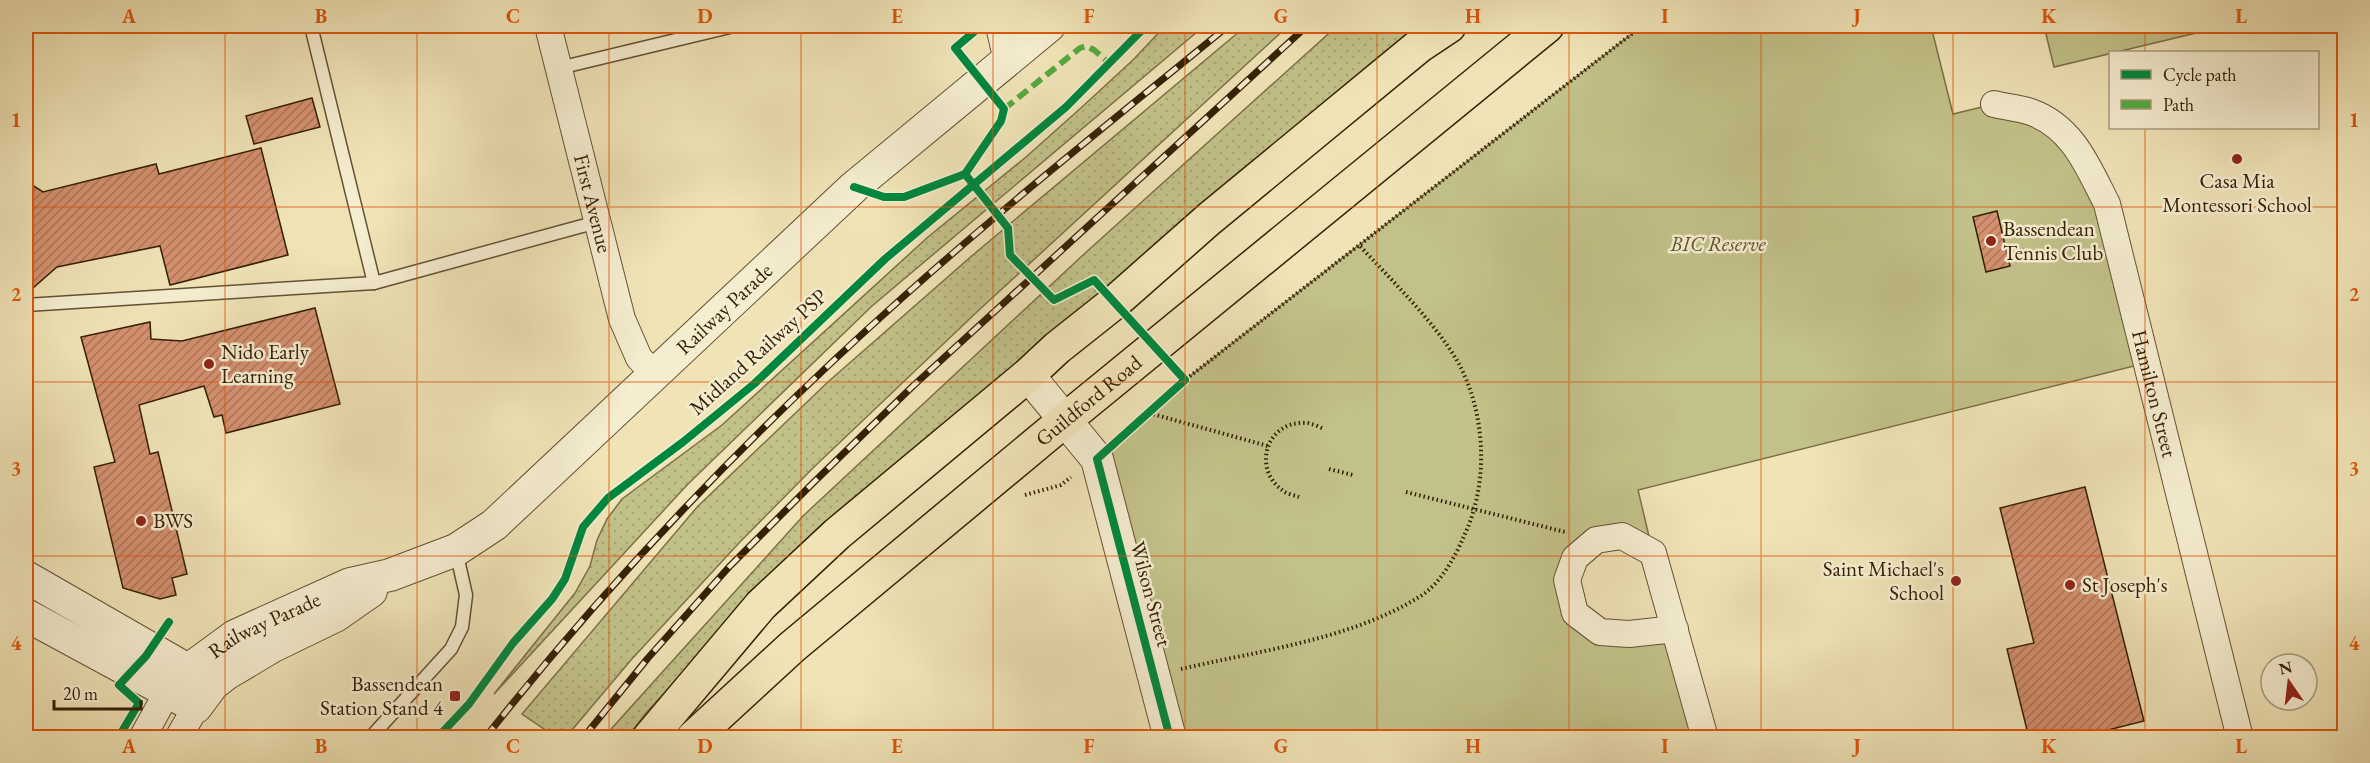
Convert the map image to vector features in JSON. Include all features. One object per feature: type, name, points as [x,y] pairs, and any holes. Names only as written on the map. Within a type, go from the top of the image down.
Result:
[{"type":"highway","points":[[649,738],[761,604],[837,534],[1028,375],[1057,348],[1115,302],[1209,219],[1419,46],[1449,26]]},
{"type":"highway","name":"Guildford Road","points":[[693,738],[792,647],[1065,420],[1547,26]]},
{"type":"street","name":"First Avenue","points":[[548,26],[621,319],[639,358],[654,374]]},
{"type":"street","points":[[999,26],[1007,61]]},
{"type":"street","name":"Railway Parade","points":[[178,738],[200,687],[235,636],[350,584],[390,575],[456,550],[507,513],[854,187],[1049,26]]},
{"type":"street","name":"Hamilton Street","points":[[1994,104],[2030,112],[2051,121],[2077,146],[2107,204],[2240,738]]},
{"type":"street","name":"Wilson Street","points":[[1028,375],[1097,459],[1170,738]]},
{"type":"street","points":[[1675,629],[1629,634],[1600,632],[1575,613],[1567,580],[1575,558],[1596,540],[1622,536],[1653,553],[1675,629],[1705,738]]},
{"type":"street","points":[[26,577],[200,687]]},
{"type":"street","points":[[26,615],[168,691]]},
{"type":"street","name":"Railway Parade","points":[[142,738],[168,691],[200,687]]},
{"type":"lane","points":[[311,26],[375,283]]},
{"type":"lane","points":[[559,68],[734,26]]},
{"type":"lane","points":[[26,305],[375,283],[597,222]]},
{"type":"lane","points":[[370,738],[451,650],[462,627],[466,595],[456,550]]},
{"type":"path","points":[[1097,459],[1185,380],[1642,26]]},
{"type":"path","points":[[1154,675],[1338,633],[1385,616],[1422,596],[1451,563],[1470,523],[1479,485],[1481,448],[1474,405],[1459,364],[1424,315],[1360,246]]},
{"type":"path","points":[[1155,347],[1185,380]]},
{"type":"path","points":[[1148,413],[1268,446]]},
{"type":"path","points":[[1299,497],[1283,491],[1269,475],[1264,460],[1268,446],[1276,434],[1290,424],[1308,423],[1324,429]]},
{"type":"path","points":[[1329,469],[1353,475]]},
{"type":"path","points":[[1406,492],[1596,540]]},
{"type":"green space","points":[[1165,26],[1204,26],[872,306],[688,484],[494,694],[575,593],[590,566],[597,540],[607,519],[622,499],[722,425],[928,237],[1026,157],[1082,107],[1134,59]]},
{"type":"green space","points":[[1246,26],[1288,26],[979,310],[814,467],[739,543],[631,660],[566,737],[556,737],[522,714],[698,506],[829,381],[974,254]]},
{"type":"green space","points":[[1337,26],[1427,26],[744,606],[645,714],[628,737],[603,738],[803,516],[1083,255]]},
{"type":"green space","name":"BIC Reserve","points":[[1642,26],[1931,26],[1953,114],[1994,104],[2077,146],[2146,363],[1638,490],[1653,553],[1596,540],[1567,580],[1600,632],[1675,629],[1705,737],[1170,737],[1097,459],[1185,380]]},
{"type":"green space","points":[[2044,26],[2221,27],[2121,51],[2109,51],[2109,54],[2054,67]]},
{"type":"building","points":[[312,98],[320,127],[254,144],[246,116]]},
{"type":"building","points":[[261,148],[288,255],[170,285],[160,246],[57,267],[26,294],[26,181],[43,192],[156,164],[159,174]]},
{"type":"building","points":[[1997,211],[2010,266],[1986,272],[1973,217]]},
{"type":"building","name":"Nido Early Learning","points":[[315,308],[340,404],[226,433],[222,415],[214,417],[204,386],[139,405],[150,454],[158,452],[187,574],[172,578],[176,595],[160,599],[123,588],[94,467],[115,462],[81,337],[150,322],[151,339],[182,341]]},
{"type":"building","points":[[2085,487],[2144,721],[2076,738],[2029,738],[2007,649],[2034,643],[2000,508]]},
{"type":"railway","points":[[485,738],[582,621],[632,565],[791,401],[902,298],[982,228],[1228,26]]},
{"type":"railway","points":[[583,738],[648,658],[729,567],[814,482],[913,386],[1307,26]]},
{"type":"marked path","points":[[1004,109],[1080,48],[1086,46],[1094,50],[1109,63]]},
{"type":"cycle path","points":[[965,174],[1001,121],[1004,109],[955,48],[981,26]]},
{"type":"cycle path","name":"Midland Railway PSP","points":[[437,738],[469,704],[513,643],[552,599],[565,579],[583,527],[608,498],[683,442],[754,384],[885,259],[1066,107],[1146,26]]},
{"type":"cycle path","points":[[965,174],[1008,228],[1010,255],[1054,300],[1094,280],[1185,380],[1097,459],[1170,738]]},
{"type":"cycle path","points":[[854,187],[884,197],[904,197],[965,174]]},
{"type":"cycle path","points":[[118,738],[139,703],[119,685],[146,656],[169,622]]},
{"type":"place","name":"Casa Mia Montessori School","points":[[2237,159]]},
{"type":"place","name":"Bassendean Tennis Club","points":[[1991,241]]},
{"type":"place","name":"Nido Early Learning","points":[[209,364]]},
{"type":"place","name":"BWS","points":[[141,521]]},
{"type":"place","name":"Saint Michael's School","points":[[1956,581]]},
{"type":"place","name":"St Joseph's","points":[[2070,585]]},
{"type":"place","name":"Bassendean Station Stand 4","points":[[455,696]]}]
